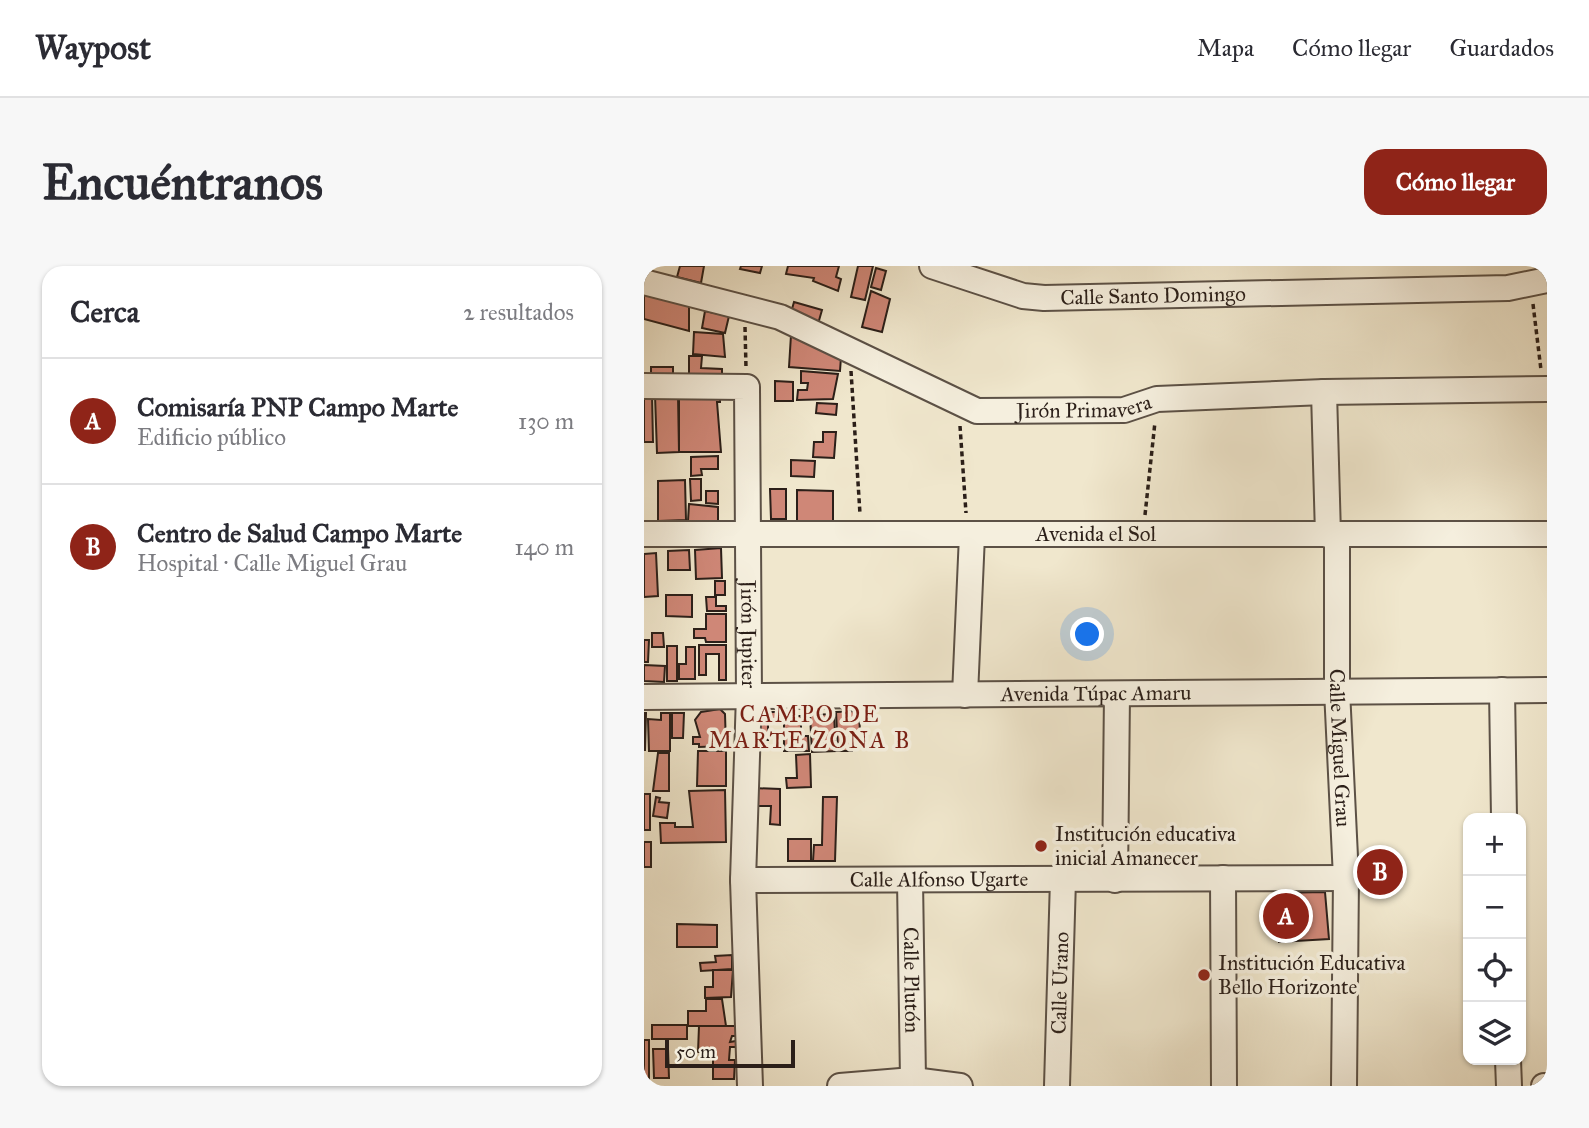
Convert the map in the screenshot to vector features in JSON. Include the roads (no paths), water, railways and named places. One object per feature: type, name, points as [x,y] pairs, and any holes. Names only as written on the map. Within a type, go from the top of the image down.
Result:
[{"type":"street","name":"Calle Santo Domingo","points":[[932,266],[1023,296],[1044,299],[1508,288],[1538,277]]},
{"type":"street","name":"Jirón Primavera","points":[[644,282],[780,317],[850,348],[976,411],[1124,410],[1157,399],[1324,392],[1545,389]]},
{"type":"street","name":"Jirón Jupiter","points":[[644,386],[747,387],[749,695],[743,880],[750,1086]]},
{"type":"street","name":"Calle Miguel Grau","points":[[1324,392],[1346,878],[1344,1086]]},
{"type":"street","name":"Avenida el Sol","points":[[644,534],[861,533],[969,529],[1143,535],[1547,534]]},
{"type":"street","points":[[965,695],[969,529]]},
{"type":"street","points":[[1502,690],[1504,813]]},
{"type":"street","name":"Avenida Túpac Amaru","points":[[644,697],[1547,690]]},
{"type":"street","points":[[1115,880],[1117,694]]},
{"type":"street","points":[[1223,878],[1224,1086]]},
{"type":"street","name":"Calle Alfonso Ugarte","points":[[743,880],[1346,878]]},
{"type":"street","name":"Calle Urano","points":[[1057,1086],[1063,879]]},
{"type":"street","name":"Calle Plutón","points":[[910,880],[913,1080]]},
{"type":"street","points":[[1508,1065],[1509,1086]]},
{"type":"street","points":[[840,1086],[913,1080],[960,1086]]},
{"type":"place","name":"Institución educativa inicial Amanecer","points":[[1041,846]]},
{"type":"place","name":"Centro de Salud Campo Marte","points":[[1380,872]]},
{"type":"place","name":"Comisaría PNP Campo Marte","points":[[1286,916]]},
{"type":"place","name":"Institución Educativa Bello Horizonte","points":[[1204,975]]},
{"type":"district","name":"CAMPO DE MARTE ZONA B","points":[[810,727]]}]
